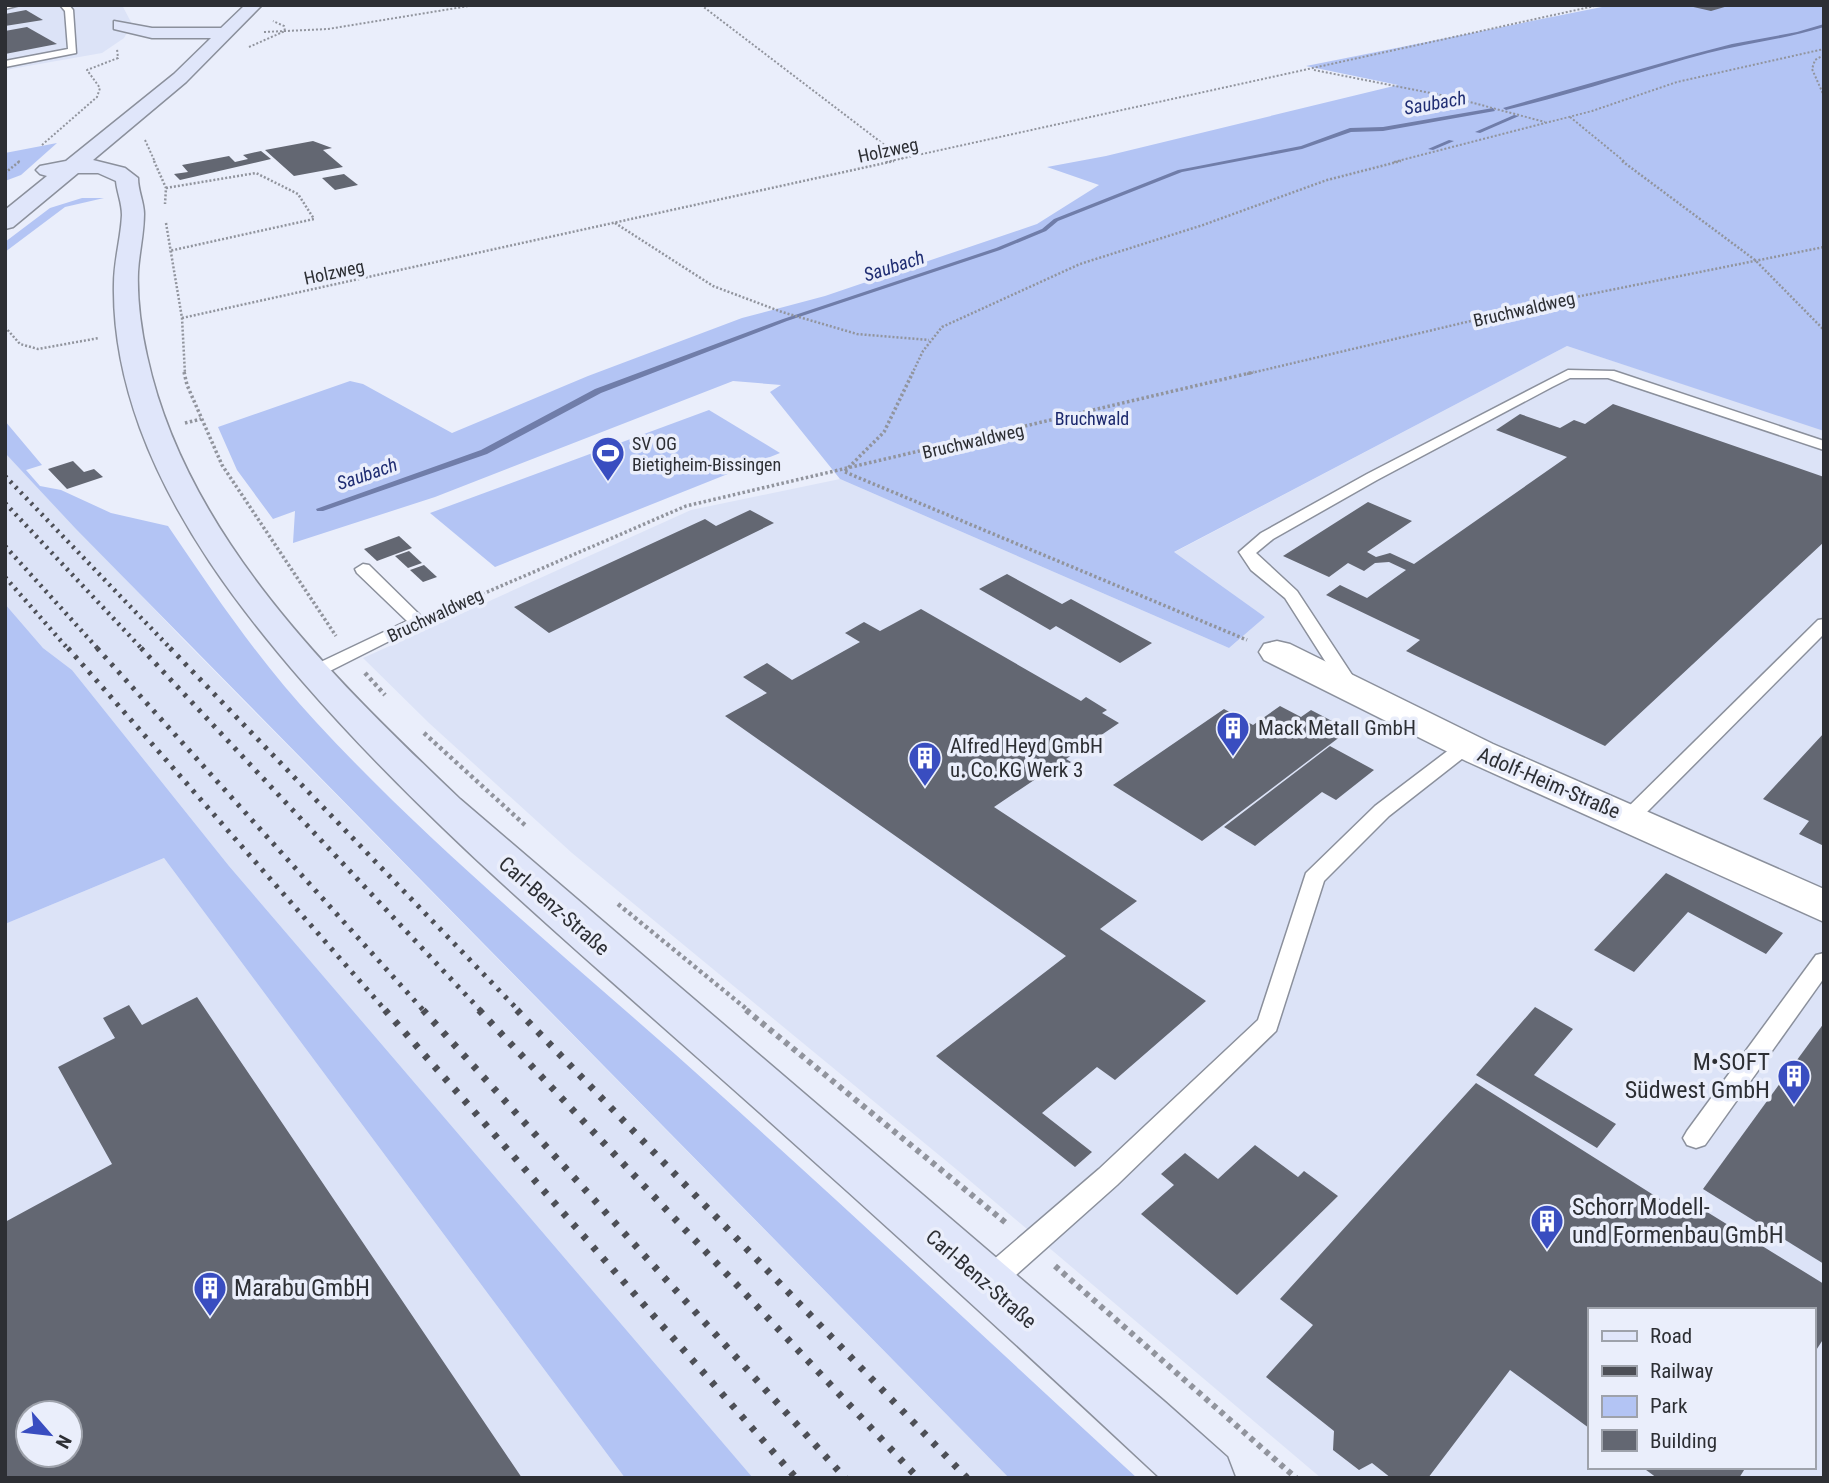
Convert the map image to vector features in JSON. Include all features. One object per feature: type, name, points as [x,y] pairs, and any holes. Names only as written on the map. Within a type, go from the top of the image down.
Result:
[{"type":"street","points":[[10,212],[66,176],[228,33],[254,5]]},
{"type":"street","points":[[214,15],[180,48],[173,42],[120,24],[161,27],[214,15]]},
{"type":"street","points":[[120,24],[142,32],[228,33]]},
{"type":"street","points":[[10,212],[66,176],[143,83]]},
{"type":"street","name":"Carl-Benz-Straße","points":[[105,142],[129,166],[121,187],[133,204],[126,278],[128,333],[155,430],[183,489],[233,571],[314,673],[379,744],[525,882],[986,1283],[1205,1478]]},
{"type":"street","points":[[66,176],[121,187]]},
{"type":"street","name":"Adolf-Heim-Straße","points":[[1277,652],[1356,695],[1465,747],[1630,817],[1824,907]]},
{"type":"lane","points":[[5,7],[16,5]]},
{"type":"lane","points":[[5,64],[73,51],[69,10],[64,5]]},
{"type":"lane","points":[[1356,695],[1291,595],[1257,566],[1247,552],[1267,536],[1360,483],[1568,374],[1609,374],[1824,446]]},
{"type":"lane","points":[[363,569],[418,622]]},
{"type":"lane","name":"Bruchwaldweg","points":[[314,673],[418,622]]},
{"type":"lane","points":[[1630,817],[1824,624]]},
{"type":"lane","points":[[986,1283],[1031,1245],[1268,1025],[1314,878],[1382,811],[1465,747]]},
{"type":"lane","points":[[1696,1138],[1824,961]]},
{"type":"path","points":[[228,33],[328,29],[475,5]]},
{"type":"path","points":[[701,5],[903,159]]},
{"type":"path","name":"Holzweg","points":[[181,318],[1599,5]]},
{"type":"path","points":[[33,152],[76,118],[97,97],[100,88],[87,70],[118,58],[117,39],[120,24]]},
{"type":"path","points":[[1277,652],[844,471],[884,433],[929,340],[942,327],[1080,264],[1203,225],[1327,180],[1569,117],[1677,82],[1824,49]]},
{"type":"path","points":[[1824,55],[1815,60],[1812,69],[1824,96]]},
{"type":"path","points":[[1310,69],[1451,97],[1546,122]]},
{"type":"path","points":[[1569,117],[1654,187],[1755,260],[1824,330]]},
{"type":"path","points":[[147,146],[166,188],[164,212],[181,318],[181,360],[187,385],[222,465],[348,655],[391,700]]},
{"type":"path","points":[[5,173],[23,159]]},
{"type":"path","points":[[166,188],[256,173],[298,194],[314,219],[169,251]]},
{"type":"path","points":[[615,223],[713,286],[807,322],[857,334],[929,340]]},
{"type":"path","name":"Bruchwaldweg","points":[[418,622],[686,506],[844,471],[1550,302],[1824,247]]},
{"type":"path","points":[[5,327],[21,345],[42,348],[128,333]]},
{"type":"path","points":[[417,727],[531,830]]},
{"type":"path","points":[[614,901],[1031,1245],[1296,1478]]},
{"type":"shaded area","points":[[5,5],[122,5],[132,24],[124,38],[102,53],[5,70]]},
{"type":"shaded area","points":[[1567,346],[1824,430],[1824,1478],[1321,1478],[956,1169],[572,853],[429,723],[363,658],[691,510],[840,479],[1229,648],[1265,617],[1173,553]]},
{"type":"shaded area","points":[[5,453],[179,635],[1009,1478],[753,1478],[229,866],[72,670],[43,648],[5,604]]},
{"type":"shaded area","name":"Marabu GmbH","points":[[164,858],[625,1478],[5,1478],[5,924]]},
{"type":"green space","name":"Bruchwald","points":[[1612,5],[1824,5],[1824,431],[1567,346],[1174,552],[1265,617],[1229,648],[840,479],[770,392],[781,385],[733,381],[435,497],[293,543],[295,511],[273,519],[237,470],[218,427],[350,381],[363,384],[452,433],[588,376],[742,318],[825,296],[1037,224],[1099,185],[1047,167],[1106,156],[1398,85],[1306,66]]},
{"type":"green space","points":[[57,143],[21,175],[5,181],[5,153]]},
{"type":"green space","points":[[82,198],[104,198],[65,207],[5,252],[5,242],[50,208]]},
{"type":"green space","name":"SV OG Bietigheim-Bissingen","points":[[709,410],[780,453],[495,567],[430,513]]},
{"type":"green space","points":[[5,421],[42,465],[26,470],[40,486],[61,490],[111,513],[168,526],[220,602],[276,676],[363,771],[461,865],[767,1137],[1137,1478],[1009,1478],[76,529],[5,453]]},
{"type":"green space","points":[[5,604],[43,648],[72,670],[229,866],[753,1478],[625,1478],[164,858],[5,924]]},
{"type":"building","points":[[1689,6],[1728,6],[1711,11]]},
{"type":"building","points":[[26,10],[43,20],[5,26],[5,14]]},
{"type":"building","points":[[27,27],[57,44],[5,54],[5,31]]},
{"type":"building","points":[[313,141],[332,148],[323,150],[343,167],[294,176],[265,150]]},
{"type":"building","points":[[261,151],[271,159],[180,180],[174,174],[188,172],[182,165],[229,156],[235,162],[248,159],[243,155]]},
{"type":"building","points":[[344,174],[358,185],[335,190],[322,178]]},
{"type":"building","points":[[1613,404],[1824,477],[1824,542],[1605,746],[1406,651],[1420,640],[1326,595],[1340,585],[1367,598],[1406,570],[1389,562],[1375,563],[1364,571],[1348,563],[1329,577],[1283,556],[1368,502],[1412,521],[1367,552],[1376,557],[1390,553],[1414,564],[1567,457],[1496,430],[1520,414],[1560,428],[1574,420],[1585,424]]},
{"type":"building","points":[[73,461],[84,472],[94,469],[103,477],[67,489],[48,469]]},
{"type":"building","points":[[750,510],[774,523],[549,633],[514,607],[705,519],[716,526]]},
{"type":"building","points":[[399,536],[412,548],[377,561],[364,549]]},
{"type":"building","points":[[409,551],[422,563],[408,568],[395,556]]},
{"type":"building","points":[[424,565],[437,577],[423,582],[410,570]]},
{"type":"building","points":[[1007,574],[1062,604],[1071,599],[1152,643],[1120,663],[1056,626],[1050,630],[979,589]]},
{"type":"building","name":"Alfred Heyd GmbH u. Co.KG Werk 3","points":[[921,609],[1081,701],[1086,697],[1107,710],[1102,713],[1119,723],[1066,759],[1071,762],[1061,769],[1055,766],[994,807],[1137,901],[1100,929],[1206,1001],[1115,1080],[1097,1067],[1042,1113],[1092,1152],[1075,1167],[936,1056],[1066,956],[725,716],[767,693],[743,677],[767,663],[792,680],[860,642],[845,633],[864,622],[880,631]]},
{"type":"building","name":"Mack Metall GmbH","points":[[1280,706],[1301,717],[1311,710],[1349,730],[1202,841],[1113,785],[1224,709],[1253,725]]},
{"type":"building","points":[[1824,733],[1824,846],[1799,834],[1809,821],[1763,799]]},
{"type":"building","points":[[1330,746],[1374,770],[1336,800],[1322,792],[1255,846],[1224,827]]},
{"type":"building","points":[[1666,873],[1783,933],[1766,954],[1688,912],[1634,972],[1594,950]]},
{"type":"building","name":"Marabu GmbH","points":[[197,997],[522,1478],[5,1478],[5,1222],[112,1164],[58,1067],[115,1038],[103,1018],[129,1005],[142,1025]]},
{"type":"building","points":[[1535,1007],[1573,1029],[1534,1075],[1616,1124],[1597,1148],[1476,1075]]},
{"type":"building","name":"M•SOFT Südwest GmbH","points":[[1824,1023],[1824,1264],[1703,1189]]},
{"type":"building","name":"Schorr Modell- und Formenbau GmbH","points":[[1476,1083],[1690,1218],[1699,1207],[1824,1284],[1824,1338],[1815,1352],[1815,1308],[1588,1308],[1588,1427],[1510,1370],[1428,1478],[1391,1478],[1372,1463],[1359,1470],[1333,1450],[1334,1431],[1266,1377],[1313,1325],[1280,1299]]},
{"type":"building","points":[[1255,1145],[1298,1177],[1304,1171],[1338,1196],[1237,1295],[1141,1214],[1174,1185],[1161,1174],[1185,1153],[1218,1179]]},
{"type":"building","points":[[1645,1469],[1745,1469],[1739,1478],[1657,1478]]},
{"type":"waterway","name":"Saubach","points":[[1506,108],[1719,49],[1824,25]]},
{"type":"waterway","name":"Saubach","points":[[320,509],[484,452],[598,391],[785,320],[998,249],[1044,230],[1056,220],[1180,171],[1302,147],[1350,130],[1383,129],[1493,110]]},
{"type":"waterway","name":"Saubach","points":[[1478,132],[1516,116]]},
{"type":"waterway","name":"Saubach","points":[[1431,149],[1451,141]]},
{"type":"railway","points":[[5,476],[172,650]]},
{"type":"railway","points":[[5,503],[143,650]]},
{"type":"railway","points":[[5,546],[99,650]]},
{"type":"railway","points":[[5,577],[69,650]]},
{"type":"railway","points":[[68,648],[386,1011]]},
{"type":"railway","points":[[97,648],[424,1011]]},
{"type":"railway","points":[[141,648],[481,1011]]},
{"type":"railway","points":[[170,648],[519,1011]]},
{"type":"railway","points":[[385,1010],[796,1478]]},
{"type":"railway","points":[[423,1010],[845,1478]]},
{"type":"railway","points":[[479,1010],[918,1478]]},
{"type":"railway","points":[[517,1010],[967,1478]]},
{"type":"place","name":"SV OG Bietigheim-Bissingen","points":[[608,483]]},
{"type":"place","name":"Mack Metall GmbH","points":[[1233,758]]},
{"type":"place","name":"Alfred Heyd GmbH u. Co.KG Werk 3","points":[[925,788]]},
{"type":"place","name":"M•SOFT Südwest GmbH","points":[[1794,1106]]},
{"type":"place","name":"Schorr Modell- und Formenbau GmbH","points":[[1547,1251]]},
{"type":"place","name":"Marabu GmbH","points":[[210,1318]]}]
